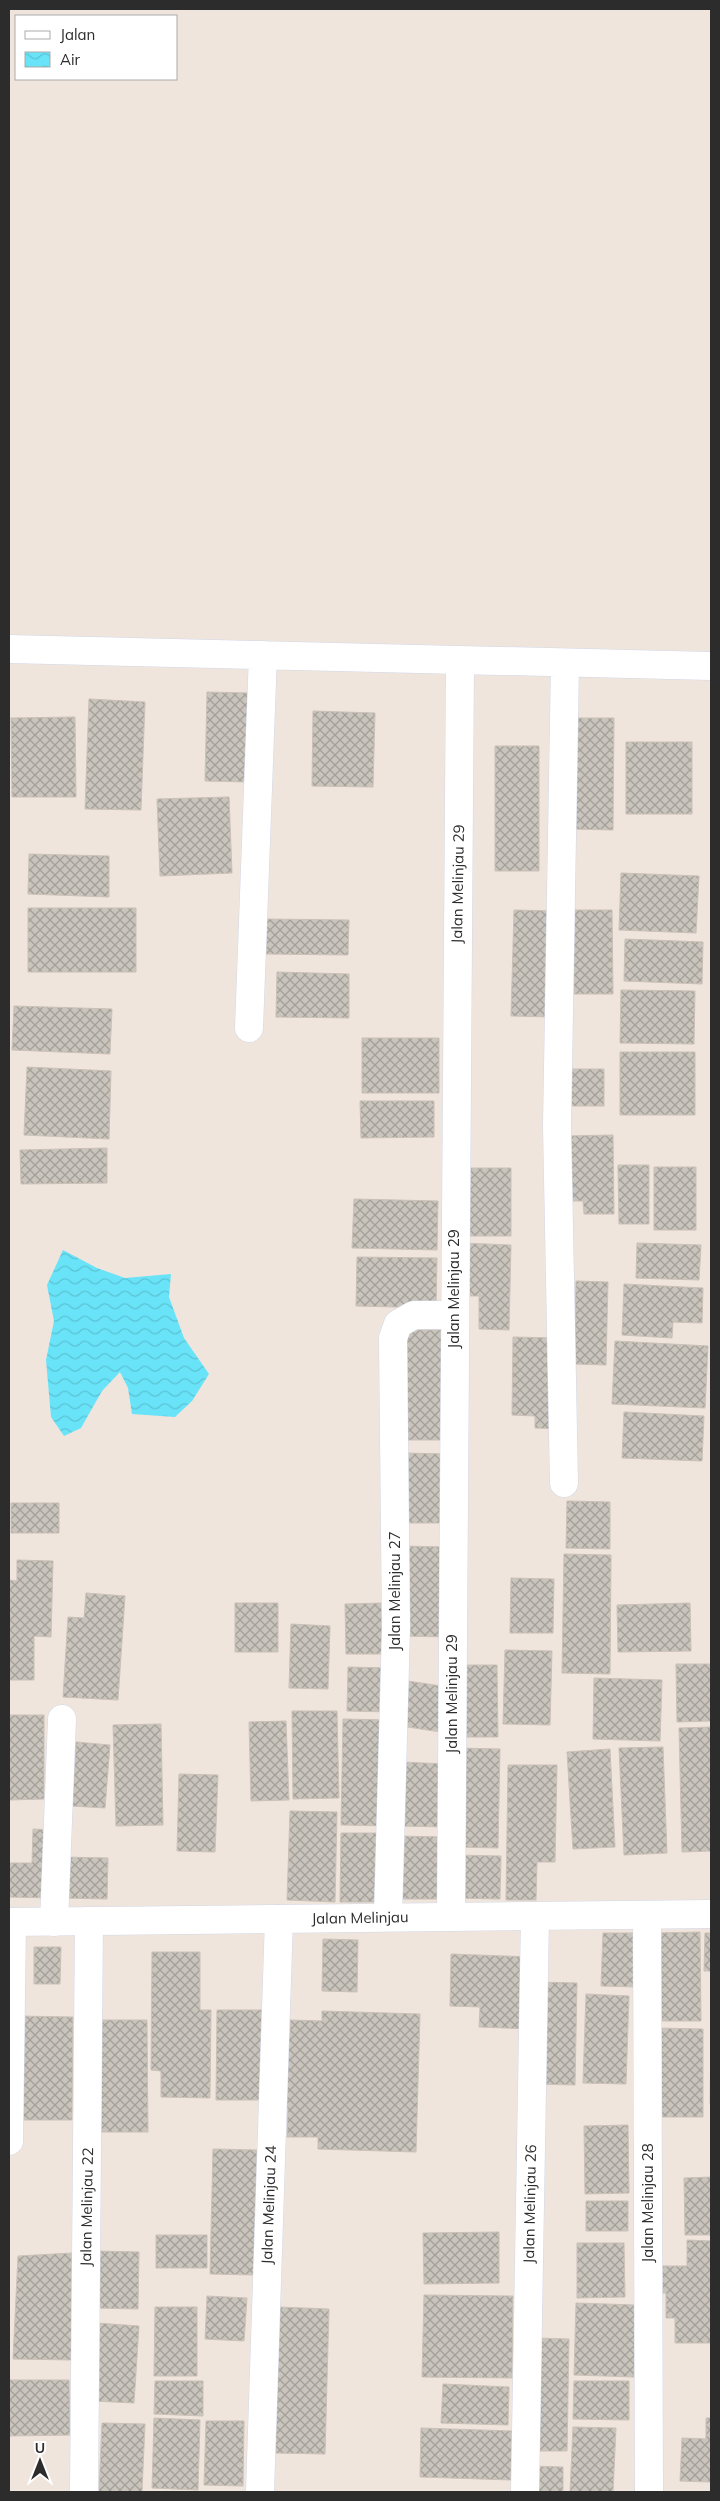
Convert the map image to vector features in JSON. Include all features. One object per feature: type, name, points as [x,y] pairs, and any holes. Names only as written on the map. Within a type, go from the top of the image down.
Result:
[{"type":"street","points":[[9,649],[711,666]]},
{"type":"street","points":[[249,1028],[263,655]]},
{"type":"street","name":"Jalan Melinjau 29","points":[[451,1917],[460,661]]},
{"type":"street","points":[[564,1483],[556,1126],[565,663]]},
{"type":"street","name":"Jalan Melinjau 27","points":[[388,1918],[396,1628],[392,1338],[398,1324],[414,1315],[454,1316]]},
{"type":"street","points":[[54,1922],[62,1719]]},
{"type":"street","name":"Jalan Melinjau 28","points":[[647,1914],[649,2492]]},
{"type":"street","name":"Jalan Melinjau","points":[[11,1922],[711,1914]]},
{"type":"street","name":"Jalan Melinjau 26","points":[[525,2492],[535,1916]]},
{"type":"street","name":"Jalan Melinjau 24","points":[[260,2492],[279,1919]]},
{"type":"street","name":"Jalan Melinjau 22","points":[[84,2492],[89,1921]]},
{"type":"street","points":[[9,2141],[11,1922]]},
{"type":"water","points":[[63,1250],[97,1268],[125,1278],[171,1274],[169,1297],[184,1338],[209,1374],[192,1401],[175,1417],[132,1414],[128,1388],[120,1372],[102,1391],[81,1428],[64,1436],[51,1417],[46,1360],[54,1321],[47,1285]]},
{"type":"building","points":[[207,692],[249,693],[247,782],[205,781]]},
{"type":"building","points":[[89,699],[145,702],[141,810],[85,809]]},
{"type":"building","points":[[313,711],[375,713],[373,787],[312,786]]},
{"type":"building","points":[[75,717],[76,797],[12,797],[11,718]]},
{"type":"building","points":[[571,718],[614,718],[613,830],[570,829]]},
{"type":"building","points":[[626,742],[692,742],[692,814],[626,814]]},
{"type":"building","points":[[495,746],[539,746],[539,871],[495,871]]},
{"type":"building","points":[[229,797],[232,873],[160,876],[157,799]]},
{"type":"building","points":[[29,854],[109,856],[109,897],[28,894]]},
{"type":"building","points":[[621,873],[699,876],[696,933],[619,930]]},
{"type":"building","points":[[28,908],[136,908],[136,972],[28,972]]},
{"type":"building","points":[[514,910],[555,911],[553,1017],[511,1016]]},
{"type":"building","points":[[573,910],[612,910],[613,994],[574,994]]},
{"type":"building","points":[[266,919],[349,920],[348,955],[266,954]]},
{"type":"building","points":[[625,939],[703,942],[702,984],[624,981]]},
{"type":"building","points":[[277,972],[349,974],[349,1018],[276,1017]]},
{"type":"building","points":[[621,990],[695,991],[694,1044],[620,1043]]},
{"type":"building","points":[[14,1006],[112,1009],[110,1054],[12,1050]]},
{"type":"building","points":[[362,1038],[439,1038],[439,1093],[362,1093]]},
{"type":"building","points":[[620,1052],[695,1052],[695,1115],[620,1115]]},
{"type":"building","points":[[27,1067],[111,1071],[109,1139],[24,1135]]},
{"type":"building","points":[[566,1069],[604,1069],[604,1106],[566,1106]]},
{"type":"building","points":[[360,1101],[434,1101],[434,1137],[361,1138]]},
{"type":"building","points":[[613,1135],[614,1214],[584,1214],[583,1201],[567,1201],[565,1136]]},
{"type":"building","points":[[107,1148],[107,1183],[21,1184],[20,1150]]},
{"type":"building","points":[[618,1165],[649,1165],[649,1224],[619,1224]]},
{"type":"building","points":[[654,1167],[696,1167],[696,1230],[654,1230]]},
{"type":"building","points":[[464,1168],[511,1168],[511,1236],[458,1236]]},
{"type":"building","points":[[354,1199],[438,1201],[437,1250],[352,1248]]},
{"type":"building","points":[[462,1243],[511,1245],[509,1330],[479,1329],[479,1296],[460,1296]]},
{"type":"building","points":[[637,1243],[701,1245],[699,1280],[636,1278]]},
{"type":"building","points":[[357,1257],[437,1258],[436,1308],[356,1306]]},
{"type":"building","points":[[576,1281],[608,1282],[606,1365],[574,1364]]},
{"type":"building","points":[[624,1284],[703,1288],[702,1323],[673,1322],[672,1338],[622,1335]]},
{"type":"building","points":[[401,1330],[447,1330],[447,1440],[401,1440]]},
{"type":"building","points":[[513,1337],[557,1338],[561,1429],[535,1428],[535,1416],[512,1415]]},
{"type":"building","points":[[615,1341],[708,1346],[705,1408],[612,1404]]},
{"type":"building","points":[[624,1412],[704,1416],[702,1461],[622,1458]]},
{"type":"building","points":[[405,1453],[447,1454],[446,1523],[404,1523]]},
{"type":"building","points":[[567,1501],[610,1502],[610,1549],[566,1548]]},
{"type":"building","points":[[11,1503],[59,1503],[59,1533],[11,1533]]},
{"type":"building","points":[[403,1546],[447,1547],[447,1637],[402,1636]]},
{"type":"building","points":[[564,1554],[611,1555],[610,1674],[562,1673]]},
{"type":"building","points":[[17,1560],[53,1561],[51,1637],[34,1636],[34,1680],[9,1680],[9,1580],[17,1581]]},
{"type":"building","points":[[511,1578],[554,1579],[553,1633],[510,1633]]},
{"type":"building","points":[[86,1593],[125,1596],[118,1700],[63,1697],[68,1617],[84,1618]]},
{"type":"building","points":[[235,1603],[278,1603],[278,1652],[235,1652]]},
{"type":"building","points":[[382,1603],[382,1654],[346,1654],[345,1604]]},
{"type":"building","points":[[690,1603],[691,1651],[618,1652],[617,1605]]},
{"type":"building","points":[[291,1624],[330,1626],[328,1689],[289,1688]]},
{"type":"building","points":[[505,1650],[552,1651],[550,1725],[503,1724]]},
{"type":"building","points":[[676,1664],[711,1664],[711,1721],[677,1722]]},
{"type":"building","points":[[457,1665],[497,1665],[498,1737],[457,1737]]},
{"type":"building","points":[[348,1667],[391,1668],[390,1712],[347,1711]]},
{"type":"building","points":[[594,1678],[662,1680],[660,1741],[593,1739]]},
{"type":"building","points":[[408,1681],[448,1687],[441,1732],[401,1726]]},
{"type":"building","points":[[292,1711],[337,1711],[339,1798],[293,1799]]},
{"type":"building","points":[[9,1715],[44,1715],[44,1799],[9,1800]]},
{"type":"building","points":[[343,1719],[389,1720],[387,1826],[341,1825]]},
{"type":"building","points":[[286,1721],[289,1800],[251,1801],[249,1722]]},
{"type":"building","points":[[161,1724],[163,1825],[116,1826],[113,1725]]},
{"type":"building","points":[[711,1727],[711,1851],[682,1852],[679,1728]]},
{"type":"building","points":[[76,1742],[110,1745],[105,1808],[72,1806]]},
{"type":"building","points":[[663,1747],[667,1853],[624,1855],[619,1748]]},
{"type":"building","points":[[458,1748],[500,1749],[498,1848],[456,1847]]},
{"type":"building","points":[[610,1749],[615,1847],[573,1849],[567,1752]]},
{"type":"building","points":[[401,1762],[447,1764],[445,1827],[398,1826]]},
{"type":"building","points":[[508,1765],[557,1765],[555,1862],[537,1862],[536,1900],[506,1900]]},
{"type":"building","points":[[179,1774],[218,1775],[215,1852],[177,1851]]},
{"type":"building","points":[[290,1811],[337,1812],[335,1902],[287,1900]]},
{"type":"building","points":[[33,1829],[53,1830],[51,1898],[9,1897],[9,1863],[32,1863]]},
{"type":"building","points":[[341,1833],[384,1833],[383,1902],[340,1902]]},
{"type":"building","points":[[399,1836],[444,1837],[443,1899],[398,1899]]},
{"type":"building","points":[[454,1855],[501,1856],[500,1899],[454,1898]]},
{"type":"building","points":[[64,1857],[108,1858],[107,1899],[63,1898]]},
{"type":"building","points":[[700,1932],[701,2021],[658,2021],[657,1933]]},
{"type":"building","points":[[603,1933],[639,1933],[637,1987],[601,1986]]},
{"type":"building","points":[[705,1933],[711,1933],[711,1971],[704,1971]]},
{"type":"building","points":[[323,1939],[358,1940],[357,1992],[322,1991]]},
{"type":"building","points":[[34,1947],[61,1947],[60,1984],[34,1984]]},
{"type":"building","points":[[152,1952],[200,1952],[200,2010],[211,2010],[210,2098],[161,2097],[161,2071],[151,2070]]},
{"type":"building","points":[[451,1954],[532,1957],[529,2029],[479,2027],[480,2007],[450,2006]]},
{"type":"building","points":[[537,1982],[577,1983],[575,2085],[535,2084]]},
{"type":"building","points":[[586,1994],[629,1996],[626,2084],[583,2083]]},
{"type":"building","points":[[217,2010],[262,2010],[261,2100],[216,2100]]},
{"type":"building","points":[[322,2011],[420,2014],[416,2152],[318,2149],[318,2137],[287,2137],[288,2108],[276,2108],[278,2035],[290,2035],[290,2020],[322,2021]]},
{"type":"building","points":[[19,2016],[73,2017],[72,2120],[17,2120]]},
{"type":"building","points":[[100,2020],[147,2020],[148,2132],[101,2132]]},
{"type":"building","points":[[657,2028],[703,2029],[703,2117],[657,2117]]},
{"type":"building","points":[[711,2035],[711,2104],[710,2104]]},
{"type":"building","points":[[628,2125],[629,2193],[585,2194],[584,2126]]},
{"type":"building","points":[[213,2149],[257,2150],[254,2275],[210,2274]]},
{"type":"building","points":[[711,2177],[711,2235],[685,2235],[684,2178]]},
{"type":"building","points":[[586,2201],[628,2201],[628,2231],[586,2231]]},
{"type":"building","points":[[499,2232],[499,2283],[424,2284],[423,2233]]},
{"type":"building","points":[[156,2235],[207,2235],[207,2268],[156,2268]]},
{"type":"building","points":[[687,2240],[711,2241],[711,2343],[675,2343],[675,2318],[666,2318],[666,2293],[653,2293],[653,2266],[687,2266]]},
{"type":"building","points":[[577,2243],[624,2243],[625,2297],[577,2298]]},
{"type":"building","points":[[96,2251],[139,2252],[138,2309],[95,2308]]},
{"type":"building","points":[[72,2253],[72,2360],[13,2359],[18,2256]]},
{"type":"building","points":[[424,2295],[513,2296],[512,2378],[422,2377]]},
{"type":"building","points":[[207,2296],[247,2298],[244,2341],[205,2339]]},
{"type":"building","points":[[576,2303],[636,2305],[634,2377],[574,2375]]},
{"type":"building","points":[[155,2307],[197,2307],[197,2376],[154,2376]]},
{"type":"building","points":[[278,2307],[329,2309],[325,2454],[274,2453]]},
{"type":"building","points":[[97,2323],[139,2326],[134,2403],[93,2401]]},
{"type":"building","points":[[534,2338],[569,2339],[567,2451],[532,2451]]},
{"type":"building","points":[[9,2380],[69,2380],[70,2435],[9,2436]]},
{"type":"building","points":[[155,2381],[203,2381],[203,2416],[154,2414]]},
{"type":"building","points":[[574,2381],[629,2381],[629,2420],[573,2419]]},
{"type":"building","points":[[443,2384],[509,2387],[508,2425],[441,2423]]},
{"type":"building","points":[[154,2418],[200,2420],[198,2490],[152,2488]]},
{"type":"building","points":[[706,2418],[711,2418],[711,2482],[680,2481],[682,2438],[706,2439]]},
{"type":"building","points":[[206,2421],[244,2421],[243,2486],[204,2485]]},
{"type":"building","points":[[102,2423],[145,2424],[142,2492],[99,2492]]},
{"type":"building","points":[[573,2427],[616,2428],[613,2492],[570,2492]]},
{"type":"building","points":[[421,2428],[512,2431],[511,2480],[420,2477]]},
{"type":"building","points":[[532,2466],[563,2467],[563,2492],[532,2492]]}]
